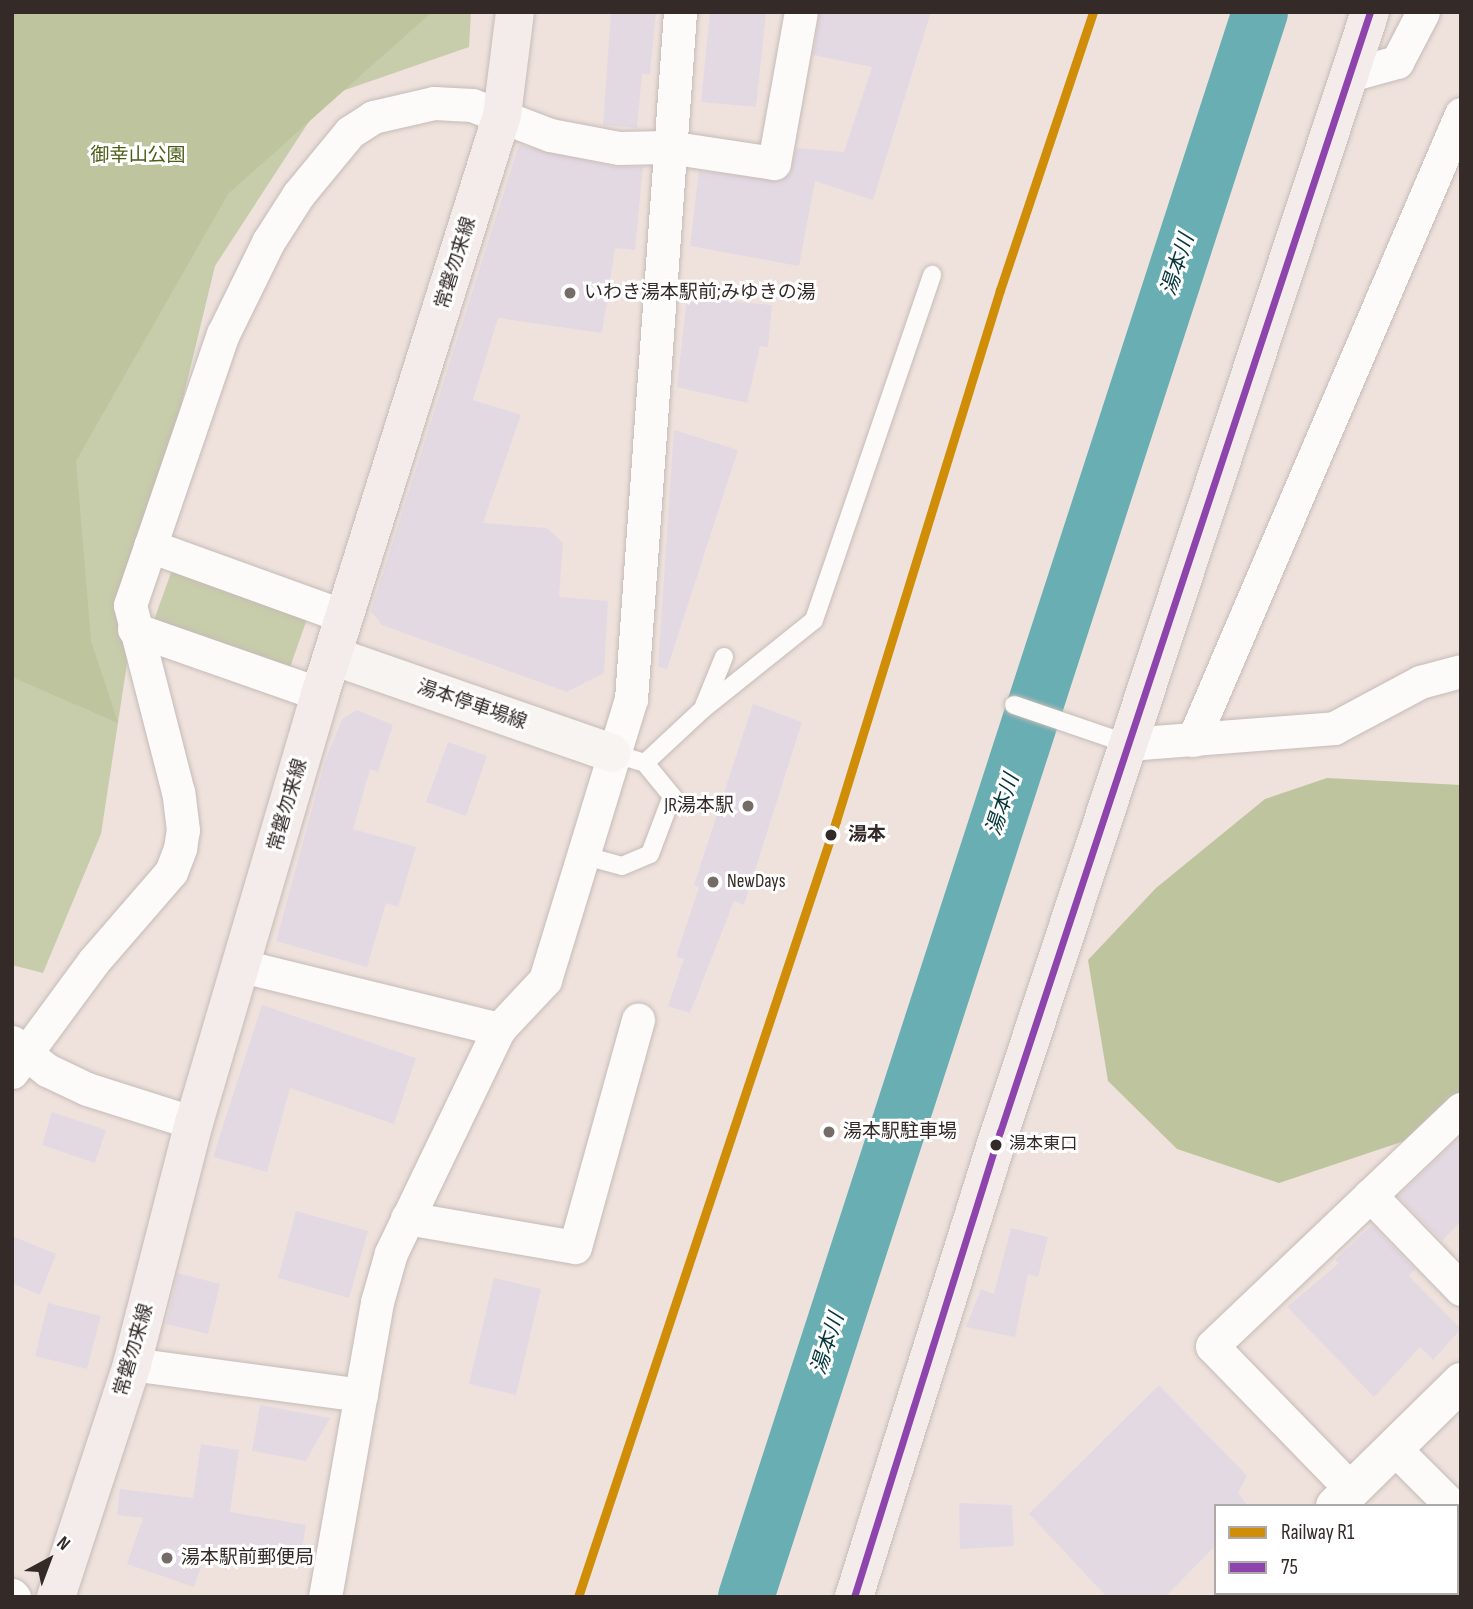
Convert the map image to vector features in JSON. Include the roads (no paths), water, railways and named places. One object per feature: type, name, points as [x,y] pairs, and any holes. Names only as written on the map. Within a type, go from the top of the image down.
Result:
[{"type":"main road","name":"常磐勿来線","points":[[56,1597],[132,1364],[194,1123],[320,694],[502,115],[515,12]]},
{"type":"main road","points":[[854,1597],[1128,744],[1370,12]]},
{"type":"main road","name":"湯本停車場線","points":[[332,656],[628,758]]},
{"type":"street","points":[[325,1597],[377,1302],[407,1218],[499,1029],[545,980],[582,855],[628,758],[668,147],[680,12]]},
{"type":"street","points":[[194,1123],[87,1089],[17,1055],[171,872],[180,848],[183,830],[178,792],[130,605],[223,334],[245,286],[298,195],[349,132],[373,117],[434,103],[472,105],[550,135],[619,148],[668,147],[774,163],[801,12]]},
{"type":"street","points":[[1349,75],[1397,62],[1423,12]]},
{"type":"street","points":[[1194,740],[1461,114]]},
{"type":"street","points":[[150,546],[346,617]]},
{"type":"street","points":[[134,629],[320,694]]},
{"type":"street","points":[[1128,744],[1334,728],[1420,682],[1461,671]]},
{"type":"street","points":[[242,966],[499,1029]]},
{"type":"street","points":[[407,1218],[575,1247],[638,1020]]},
{"type":"street","points":[[1461,1109],[1212,1346],[1343,1498],[1461,1382]]},
{"type":"street","points":[[1370,1195],[1461,1289]]},
{"type":"street","points":[[132,1364],[362,1395]]},
{"type":"street","points":[[1394,1448],[1450,1504]]},
{"type":"lane","points":[[582,855],[622,866],[650,854],[672,796],[628,758],[703,709],[814,620],[932,275]]},
{"type":"lane","points":[[703,709],[724,657]]},
{"type":"lane","points":[[1014,705],[1128,744]]},
{"type":"waterway","name":"湯本川","points":[[746,1597],[1260,12]]},
{"type":"rail line","name":"R1","points":[[578,1597],[836,821],[1000,290],[1093,12]]},
{"type":"place","name":"いわき湯本駅前;みゆきの湯","points":[[570,293]]},
{"type":"place","name":"JR湯本駅","points":[[748,806]]},
{"type":"place","name":"湯本","points":[[831,835]]},
{"type":"place","name":"NewDays","points":[[713,882]]},
{"type":"place","name":"湯本駅駐車場","points":[[829,1132]]},
{"type":"place","name":"湯本東口","points":[[996,1145]]},
{"type":"place","name":"湯本駅前郵便局","points":[[167,1558]]},
{"type":"park label","name":"御幸山公園","points":[[138,156]]}]
